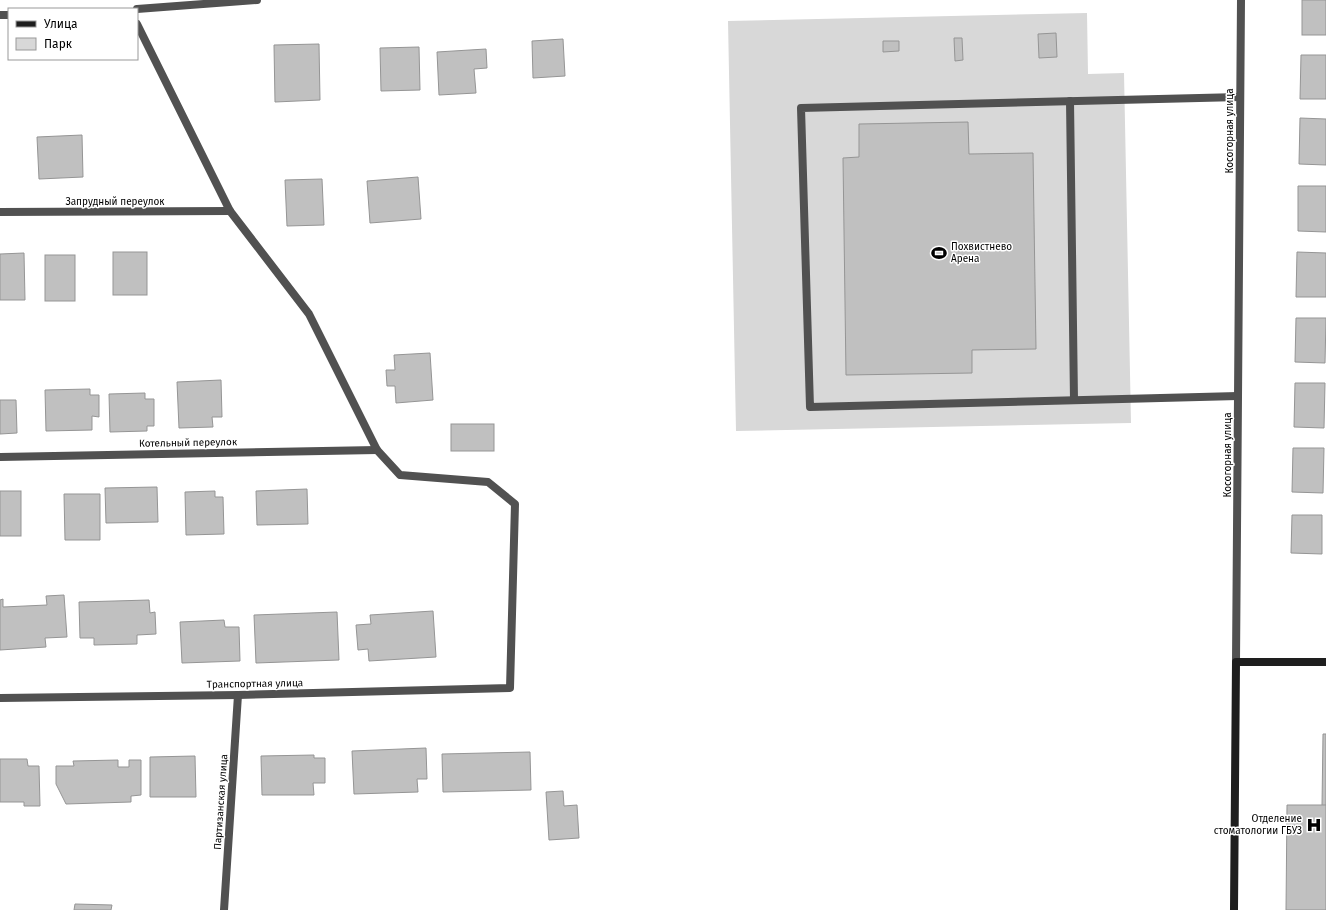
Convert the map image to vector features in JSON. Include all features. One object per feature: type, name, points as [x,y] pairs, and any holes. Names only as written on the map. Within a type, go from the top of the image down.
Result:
[{"type":"street","points":[[138,9],[256,0]]},
{"type":"street","name":"Косогорная улица","points":[[1234,910],[1241,0]]},
{"type":"street","points":[[138,26],[230,211],[309,314],[377,450]]},
{"type":"street","points":[[1238,396],[810,407],[801,108],[1240,97]]},
{"type":"street","points":[[1070,101],[1074,400]]},
{"type":"street","name":"Запрудный переулок","points":[[0,212],[230,211]]},
{"type":"street","name":"Котельный переулок","points":[[0,457],[377,450]]},
{"type":"street","name":"Транспортная улица","points":[[0,698],[238,695],[510,688],[515,504],[488,482],[400,475],[377,450]]},
{"type":"street","points":[[1236,662],[1326,662]]},
{"type":"street","name":"Партизанская улица","points":[[224,910],[238,695]]},
{"type":"green space","points":[[1087,13],[1088,74],[1124,73],[1131,423],[736,431],[728,21]]},
{"type":"building","points":[[1302,0],[1326,0],[1326,35],[1302,35]]},
{"type":"building","points":[[1056,33],[1057,57],[1039,58],[1038,34]]},
{"type":"building","points":[[954,38],[962,38],[963,60],[955,61]]},
{"type":"building","points":[[563,39],[565,76],[533,78],[532,41]]},
{"type":"building","points":[[883,41],[899,41],[899,51],[883,52]]},
{"type":"building","points":[[319,44],[320,100],[275,102],[274,45]]},
{"type":"building","points":[[419,47],[420,90],[381,91],[380,48]]},
{"type":"building","points":[[486,49],[487,68],[474,69],[476,93],[439,95],[437,52]]},
{"type":"building","points":[[1301,55],[1326,55],[1326,99],[1300,99]]},
{"type":"building","points":[[1300,118],[1326,119],[1326,165],[1299,164]]},
{"type":"building","name":"Похвистнево Арена","points":[[968,122],[969,154],[1033,153],[1036,349],[972,350],[972,373],[846,375],[843,158],[859,157],[859,124]]},
{"type":"building","points":[[82,135],[83,177],[39,179],[37,137]]},
{"type":"building","points":[[418,177],[421,219],[370,223],[367,181]]},
{"type":"building","points":[[322,179],[324,225],[287,226],[285,180]]},
{"type":"building","points":[[1298,186],[1326,186],[1326,232],[1298,231]]},
{"type":"building","points":[[113,252],[147,252],[147,295],[113,295]]},
{"type":"building","points":[[1297,252],[1326,253],[1326,297],[1296,297]]},
{"type":"building","points":[[24,253],[25,300],[0,300],[0,254]]},
{"type":"building","points":[[45,255],[75,255],[75,301],[45,301]]},
{"type":"building","points":[[1296,318],[1326,318],[1325,363],[1295,362]]},
{"type":"building","points":[[430,353],[433,400],[396,403],[395,386],[387,386],[386,370],[395,370],[394,355]]},
{"type":"building","points":[[221,380],[222,417],[212,417],[213,427],[179,428],[177,382]]},
{"type":"building","points":[[1295,383],[1325,383],[1324,428],[1294,427]]},
{"type":"building","points":[[90,389],[90,395],[99,395],[99,417],[92,416],[92,430],[46,431],[45,390]]},
{"type":"building","points":[[145,393],[145,399],[154,399],[154,426],[147,426],[147,431],[110,432],[109,394]]},
{"type":"building","points":[[0,400],[16,400],[17,433],[0,434]]},
{"type":"building","points":[[451,424],[494,424],[494,451],[451,451]]},
{"type":"building","points":[[1293,448],[1324,448],[1323,493],[1292,492]]},
{"type":"building","points":[[157,487],[158,522],[106,523],[105,488]]},
{"type":"building","points":[[307,489],[308,524],[257,525],[256,491]]},
{"type":"building","points":[[0,491],[21,491],[21,536],[0,536]]},
{"type":"building","points":[[215,491],[215,497],[223,497],[224,534],[186,535],[185,492]]},
{"type":"building","points":[[64,494],[100,494],[100,540],[65,540]]},
{"type":"building","points":[[1292,515],[1322,515],[1322,554],[1291,553]]},
{"type":"building","points":[[64,595],[67,637],[45,638],[46,647],[0,650],[0,600],[3,599],[3,607],[47,605],[46,596]]},
{"type":"building","points":[[149,600],[150,613],[155,612],[156,634],[137,635],[137,644],[94,645],[94,638],[80,638],[79,602]]},
{"type":"building","points":[[433,611],[436,657],[369,661],[368,649],[358,650],[356,625],[371,624],[370,615]]},
{"type":"building","points":[[337,612],[339,660],[256,663],[254,615]]},
{"type":"building","points":[[224,620],[225,627],[239,627],[240,661],[182,663],[180,622]]},
{"type":"building","points":[[1323,734],[1326,734],[1326,806],[1322,806]]},
{"type":"building","points":[[426,748],[427,779],[417,779],[418,792],[354,794],[352,751]]},
{"type":"building","points":[[530,752],[531,790],[443,792],[442,754]]},
{"type":"building","points":[[314,755],[314,758],[325,758],[325,783],[313,783],[314,795],[262,795],[261,756]]},
{"type":"building","points":[[195,756],[196,797],[150,797],[150,757]]},
{"type":"building","points":[[0,759],[27,759],[28,766],[39,766],[40,806],[24,806],[24,802],[0,802]]},
{"type":"building","points":[[118,760],[118,767],[129,767],[129,760],[141,760],[141,795],[131,796],[131,802],[66,804],[56,784],[56,766],[74,766],[73,761]]},
{"type":"building","points":[[563,791],[564,806],[577,805],[579,838],[549,840],[546,792]]},
{"type":"building","points":[[1287,805],[1326,805],[1326,910],[1286,910]]},
{"type":"building","points":[[75,904],[112,905],[111,910],[74,910]]},
{"type":"place","name":"Похвистнево Арена","points":[[939,253]]},
{"type":"place","name":"Отделение стоматологии ГБУЗ","points":[[1314,825]]}]
